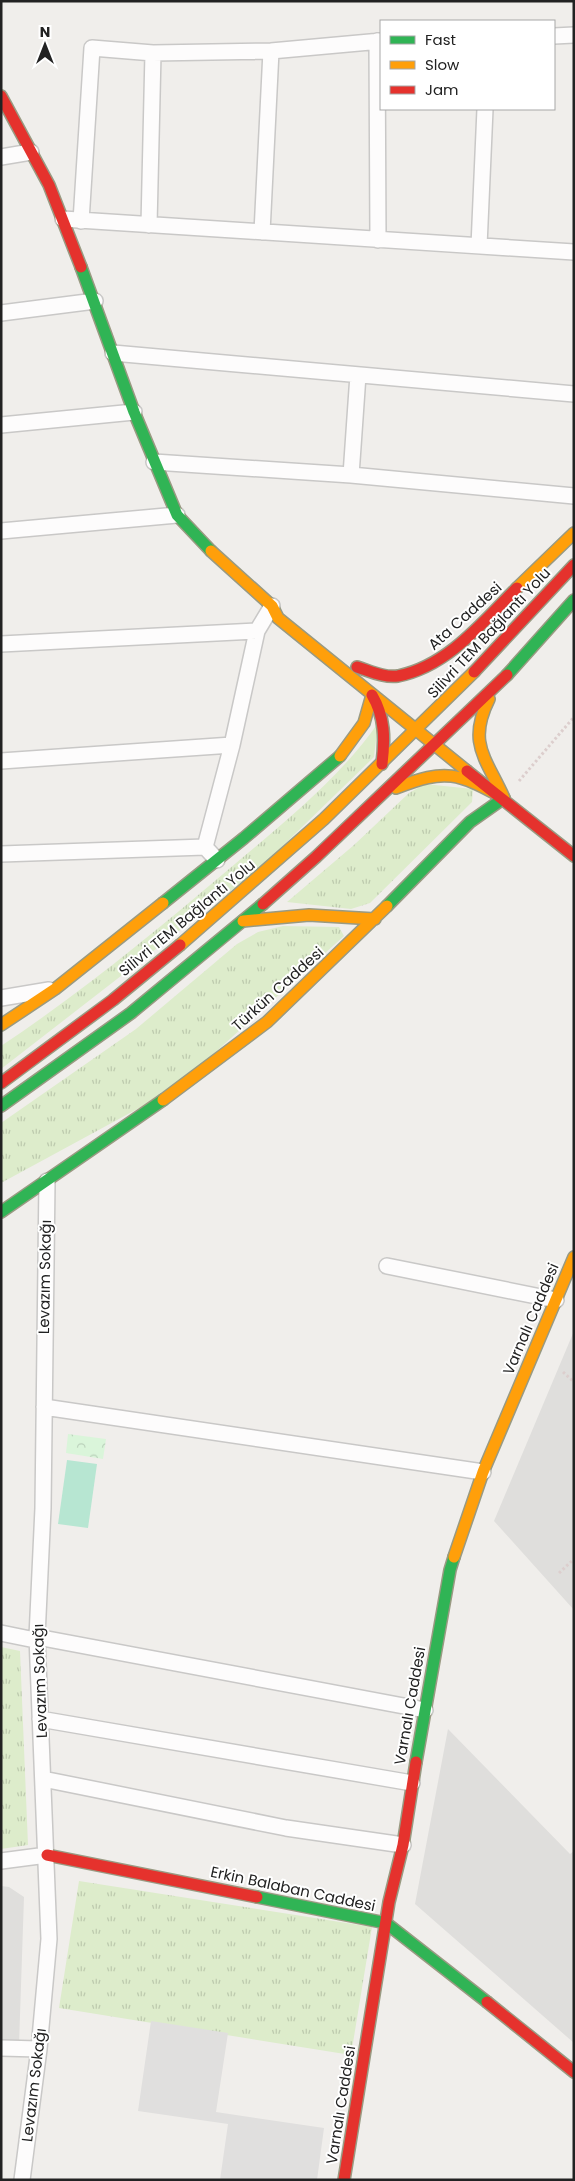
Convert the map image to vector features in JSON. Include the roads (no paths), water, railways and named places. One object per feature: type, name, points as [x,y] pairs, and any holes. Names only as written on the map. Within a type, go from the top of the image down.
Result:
[{"type":"main road","points":[[1,96],[49,185],[95,301],[134,412],[177,515],[192,533],[272,606],[294,615]]},
{"type":"main road","name":"Ata Caddesi","points":[[357,667],[380,675],[397,676],[435,663],[466,639],[574,533]]},
{"type":"main road","name":"Silivri TEM Bağlantı Yolu","points":[[1,1083],[152,970],[300,840],[426,722],[574,565]]},
{"type":"main road","points":[[1,1106],[131,1013],[243,922],[386,793],[494,690],[574,600]]},
{"type":"main road","points":[[272,606],[278,618],[434,746],[504,798],[574,856]]},
{"type":"main road","points":[[322,638],[426,722],[484,774],[504,798]]},
{"type":"main road","points":[[494,690],[478,719],[477,739],[478,747],[504,798]]},
{"type":"main road","points":[[372,695],[383,714],[384,742],[382,764]]},
{"type":"main road","points":[[1,1026],[55,989],[334,763],[364,723],[372,695]]},
{"type":"main road","points":[[386,793],[424,777],[449,773],[465,778],[504,798]]},
{"type":"main road","name":"Türkün Caddesi","points":[[1,1212],[155,1106],[267,1022],[375,919],[470,822],[504,798]]},
{"type":"main road","points":[[243,922],[275,916],[348,916],[375,919]]},
{"type":"main road","name":"Varnalı Caddesi","points":[[344,2180],[386,1923],[404,1845],[424,1710],[450,1570],[483,1472],[574,1257]]},
{"type":"main road","name":"Erkin Balaban Caddesi","points":[[47,1854],[386,1923],[547,2048],[574,2072]]},
{"type":"street","points":[[555,36],[574,35]]},
{"type":"street","points":[[81,221],[92,48],[154,53],[271,51],[379,41],[378,240]]},
{"type":"street","points":[[262,232],[271,51]]},
{"type":"street","points":[[149,225],[154,53]]},
{"type":"street","points":[[479,246],[485,110]]},
{"type":"street","points":[[1,157],[31,152]]},
{"type":"street","points":[[62,220],[574,252]]},
{"type":"street","points":[[1,313],[95,301]]},
{"type":"street","points":[[113,353],[574,394]]},
{"type":"street","points":[[351,475],[358,375]]},
{"type":"street","points":[[1,425],[134,412]]},
{"type":"street","points":[[154,462],[351,475],[574,496]]},
{"type":"street","points":[[1,531],[177,515]]},
{"type":"street","points":[[205,846],[232,745],[257,630],[272,606]]},
{"type":"street","points":[[1,644],[257,630]]},
{"type":"street","points":[[1,761],[232,745]]},
{"type":"street","points":[[205,846],[216,860]]},
{"type":"street","points":[[1,854],[205,846]]},
{"type":"street","points":[[1,998],[55,989]]},
{"type":"street","name":"Levazım Sokağı","points":[[22,2180],[39,2049],[49,1939],[47,1854],[36,1638],[44,1407],[46,1181]]},
{"type":"street","points":[[387,1266],[556,1300]]},
{"type":"street","points":[[44,1407],[483,1472]]},
{"type":"street","points":[[1,1633],[424,1710]]},
{"type":"street","points":[[40,1719],[412,1783]]},
{"type":"street","points":[[43,1779],[286,1828],[404,1845]]},
{"type":"street","points":[[1,1861],[47,1854]]},
{"type":"street","points":[[1,2048],[39,2049]]}]
